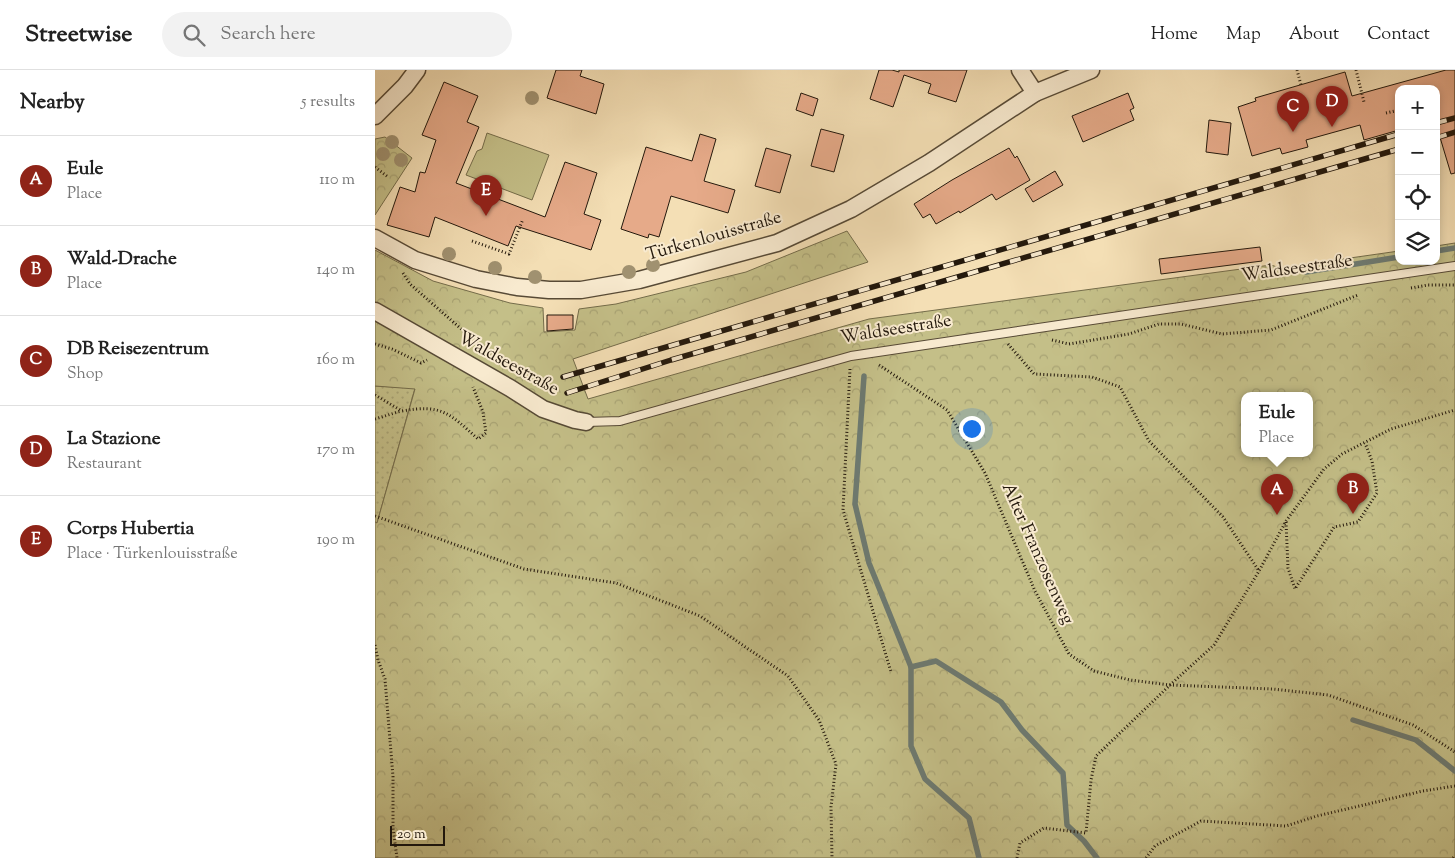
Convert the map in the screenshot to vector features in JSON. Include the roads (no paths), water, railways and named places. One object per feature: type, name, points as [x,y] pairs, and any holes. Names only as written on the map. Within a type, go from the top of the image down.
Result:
[{"type":"street","points":[[375,116],[405,86],[417,70]]},
{"type":"street","points":[[1021,70],[1035,93]]},
{"type":"street","name":"Türkenlouisstraße","points":[[375,238],[415,260],[476,279],[517,287],[581,290],[639,280],[777,243],[851,209],[929,163],[1035,93],[1091,70]]},
{"type":"street","name":"Waldseestraße","points":[[375,311],[510,388],[543,409],[586,422]]},
{"type":"lane","name":"Waldseestraße","points":[[586,422],[620,421],[862,354],[1455,266]]},
{"type":"waterway","points":[[1440,250],[1455,248]]},
{"type":"waterway","points":[[1306,272],[1395,258]]},
{"type":"waterway","points":[[864,376],[855,504],[869,563],[911,667],[911,746],[925,779],[969,818],[979,858]]},
{"type":"waterway","points":[[911,667],[936,661],[1001,702],[1022,730],[1063,773],[1067,825],[1084,841],[1097,858]]},
{"type":"waterway","points":[[1353,720],[1416,740],[1455,771]]},
{"type":"railway","points":[[1440,122],[1455,118]]},
{"type":"railway","points":[[1440,137],[1455,132]]},
{"type":"railway","points":[[563,377],[1395,135]]},
{"type":"railway","points":[[567,393],[671,360],[1395,150]]},
{"type":"place","name":"La Stazione","points":[[1332,127]]},
{"type":"place","name":"DB Reisezentrum","points":[[1293,132]]},
{"type":"place","name":"Corps Hubertia","points":[[486,216]]},
{"type":"place","name":"Wald-Drache","points":[[1353,514]]},
{"type":"place","name":"Eule","points":[[1277,515]]}]
